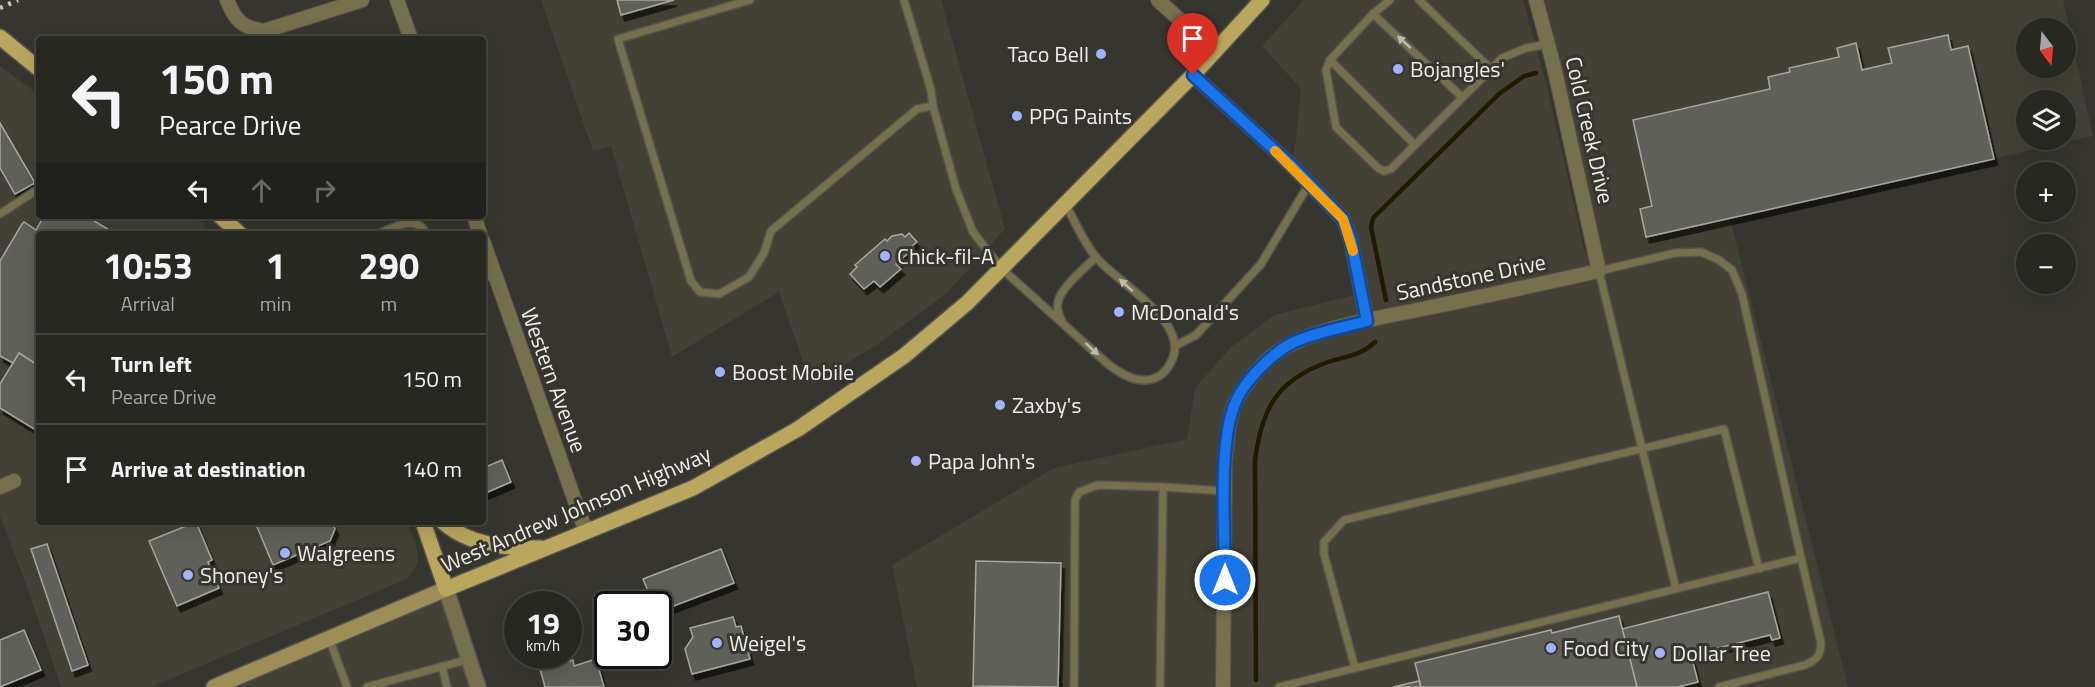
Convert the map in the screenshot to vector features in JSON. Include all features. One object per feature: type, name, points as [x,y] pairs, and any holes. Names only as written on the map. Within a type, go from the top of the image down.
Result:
[{"type":"main road","name":"West Andrew Johnson Highway","points":[[214,687],[693,488],[798,429],[904,356],[967,303],[1193,75],[1262,0]]},
{"type":"main road","points":[[0,37],[36,66]]},
{"type":"main road","points":[[222,219],[236,231]]},
{"type":"main road","points":[[424,525],[446,590]]},
{"type":"main road","points":[[447,525],[456,532],[485,544],[516,548],[546,548]]},
{"type":"street","points":[[227,0],[233,15],[249,29],[264,31],[362,0]]},
{"type":"street","points":[[397,0],[410,36]]},
{"type":"street","points":[[1158,0],[1215,52]]},
{"type":"street","name":"Cold Creek Drive","points":[[1536,0],[1549,44],[1599,271]]},
{"type":"street","points":[[1193,75],[1343,219],[1351,240],[1367,321]]},
{"type":"street","name":"Western Avenue","points":[[486,258],[489,276],[586,532]]},
{"type":"street","name":"Sandstone Drive","points":[[1223,687],[1225,462],[1234,406],[1249,382],[1270,358],[1292,344],[1314,335],[1367,321],[1599,271]]},
{"type":"street","points":[[0,487],[14,481]]},
{"type":"street","points":[[446,590],[478,687]]},
{"type":"lane","points":[[750,0],[618,39],[691,281],[700,292],[719,294],[749,277],[764,253],[771,231],[917,109],[933,106]]},
{"type":"lane","points":[[903,0],[931,90],[933,106],[956,189],[973,232],[1001,268],[1109,365],[1126,376],[1138,380],[1154,379],[1165,371],[1173,359],[1175,346],[1173,335],[1166,321],[1096,257],[1065,204]]},
{"type":"lane","points":[[1390,0],[1330,60],[1326,70],[1336,127],[1378,168],[1384,171],[1391,169],[1502,58],[1526,48],[1549,44]]},
{"type":"lane","points":[[1419,0],[1490,68]]},
{"type":"lane","points":[[1374,14],[1462,97]]},
{"type":"lane","points":[[1330,60],[1415,145]]},
{"type":"lane","points":[[1175,346],[1196,335],[1261,264],[1309,184]]},
{"type":"lane","points":[[0,214],[36,191]]},
{"type":"lane","points":[[385,231],[401,224],[415,223],[425,231]]},
{"type":"lane","points":[[1676,589],[1599,271],[1675,253],[1701,252],[1719,260],[1732,270],[1742,294],[1821,643],[1821,652],[1815,661],[1719,687]]},
{"type":"lane","points":[[1064,324],[1059,313],[1058,302],[1064,289],[1096,257]]},
{"type":"lane","points":[[1355,668],[1324,554],[1324,542],[1344,520],[1724,429],[1759,569]]},
{"type":"lane","points":[[1074,687],[1075,500],[1079,492],[1098,485],[1225,491]]},
{"type":"lane","points":[[1160,687],[1163,487]]},
{"type":"lane","points":[[1279,687],[1802,558]]},
{"type":"lane","points":[[329,638],[347,687]]},
{"type":"lane","points":[[367,687],[470,658]]},
{"type":"lane","points":[[442,666],[447,687]]},
{"type":"shaded area","points":[[541,0],[941,0],[1005,229],[947,293],[875,346],[811,385],[779,292],[672,357],[611,146],[593,151]]},
{"type":"shaded area","points":[[1304,0],[1523,0],[1547,87],[1585,253],[1595,250],[1537,0],[2063,0],[2067,18],[2016,18],[2016,78],[2076,78],[2076,59],[2093,136],[2076,140],[2076,90],[2016,90],[2016,150],[2031,150],[1730,218],[1848,687],[917,687],[892,565],[1054,468],[1187,439],[1195,388],[1231,347],[1274,315],[1362,293],[1351,240],[1293,167],[1301,89],[1262,46]]},
{"type":"shaded area","points":[[0,66],[36,93],[36,219],[197,219],[211,231],[36,231],[36,525],[408,525],[416,543],[418,563],[407,579],[151,687],[61,687],[0,516]]},
{"type":"shaded area","points":[[446,589],[477,687],[218,687]]},
{"type":"building","points":[[617,0],[674,0],[621,15]]},
{"type":"building","points":[[1948,35],[1951,50],[1968,46],[1994,159],[1646,237],[1640,209],[1652,206],[1633,120],[1770,89],[1768,77],[1790,72],[1789,68],[1839,57],[1837,48],[1856,43],[1862,70],[1892,63],[1888,48]]},
{"type":"building","points":[[0,123],[35,183],[15,194],[0,168]]},
{"type":"building","points":[[42,219],[91,219],[111,231],[36,231],[36,364],[19,353],[13,363],[0,356],[0,261],[24,222],[36,230]]},
{"type":"building","name":"Chick-fil-A","points":[[909,233],[917,242],[912,246],[914,248],[896,264],[901,269],[880,287],[874,281],[864,289],[850,274],[857,267],[855,265],[885,239],[887,241],[892,236],[902,234],[905,237]]},
{"type":"building","points":[[19,353],[36,364],[36,430],[0,408],[0,384]]},
{"type":"building","points":[[502,460],[511,482],[486,493],[486,467]]},
{"type":"building","name":"Shoney's","points":[[189,525],[197,525],[212,560],[208,562],[219,588],[177,606],[149,541]]},
{"type":"building","name":"Walgreens","points":[[256,525],[333,525],[335,529],[330,541],[273,565]]},
{"type":"building","points":[[47,544],[88,665],[72,671],[31,549]]},
{"type":"building","name":"Weigel's","points":[[721,549],[734,583],[672,607],[672,591],[648,591],[643,579]]},
{"type":"building","points":[[976,561],[1061,563],[1058,687],[973,686]]},
{"type":"building","points":[[1768,592],[1780,638],[1772,640],[1770,635],[1691,655],[1698,682],[1678,687],[1637,687],[1622,629]]},
{"type":"building","name":"Food City","points":[[1619,616],[1637,687],[1421,687],[1415,663]]},
{"type":"building","name":"Weigel's","points":[[733,617],[736,627],[741,626],[750,659],[692,674],[685,649],[693,637],[690,628]]},
{"type":"building","points":[[24,630],[41,670],[0,687],[0,640]]},
{"type":"building","points":[[594,660],[594,669],[599,669],[604,687],[545,687],[540,669],[582,669],[582,663]]},
{"type":"building","points":[[1419,681],[1421,687],[1393,687]]},
{"type":"waterway","points":[[1386,300],[1371,227],[1373,218],[1499,94],[1524,76],[1536,73]]},
{"type":"waterway","points":[[1256,680],[1255,460],[1262,425],[1275,398],[1296,378],[1328,362],[1359,353],[1375,342]]},
{"type":"railway","points":[[0,8],[18,0]]},
{"type":"slow traffic","points":[[1275,151],[1343,219],[1353,251]]},
{"type":"place","name":"Taco Bell","points":[[1101,54]]},
{"type":"place","name":"Bojangles'","points":[[1398,69]]},
{"type":"place","name":"PPG Paints","points":[[1017,116]]},
{"type":"place","name":"Chick-fil-A","points":[[885,256]]},
{"type":"place","name":"McDonald's","points":[[1119,312]]},
{"type":"place","name":"Boost Mobile","points":[[720,372]]},
{"type":"place","name":"Zaxby's","points":[[1000,405]]},
{"type":"place","name":"Papa John's","points":[[916,461]]},
{"type":"place","name":"Walgreens","points":[[285,553]]},
{"type":"place","name":"Shoney's","points":[[188,575]]},
{"type":"place","name":"Weigel's","points":[[717,643]]},
{"type":"place","name":"Food City","points":[[1551,648]]},
{"type":"place","name":"Dollar Tree","points":[[1660,653]]},
{"type":"route","points":[[1193,75],[1293,167],[1343,219],[1351,240],[1367,321],[1314,335],[1292,344],[1270,358],[1249,382],[1234,406],[1225,462],[1225,580]]}]
